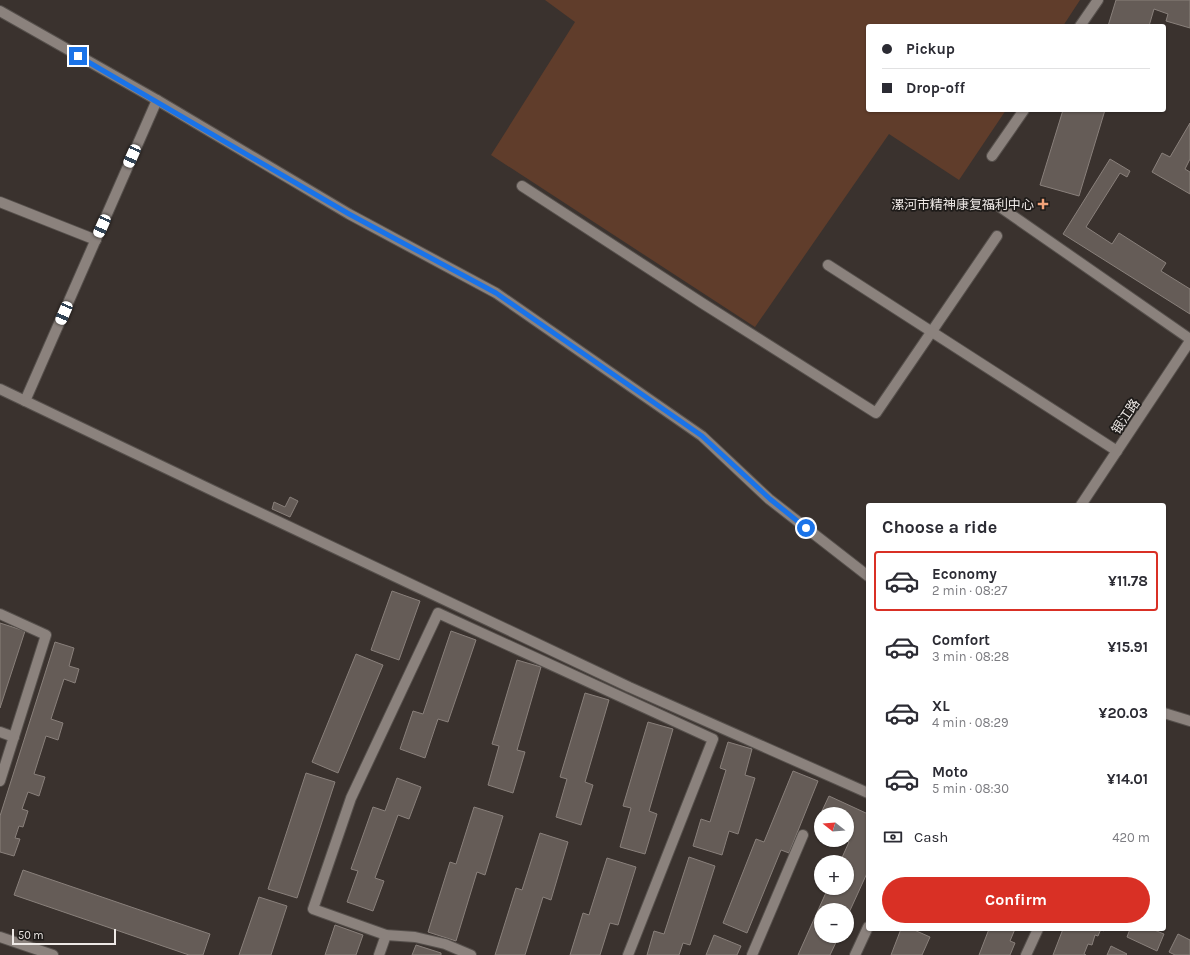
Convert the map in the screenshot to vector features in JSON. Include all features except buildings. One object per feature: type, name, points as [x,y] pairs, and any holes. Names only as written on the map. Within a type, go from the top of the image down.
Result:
[{"type":"street","points":[[1081,24],[1098,0]]},
{"type":"street","points":[[0,10],[157,100],[349,214],[496,293],[702,436],[770,499],[866,574]]},
{"type":"street","points":[[25,401],[157,100]]},
{"type":"street","points":[[992,156],[1023,112]]},
{"type":"street","points":[[522,186],[702,303],[876,413],[997,236]]},
{"type":"street","points":[[0,202],[96,240]]},
{"type":"street","points":[[1000,207],[1190,340]]},
{"type":"street","points":[[828,265],[1117,451]]},
{"type":"street","name":"银江路","points":[[1082,503],[1190,340]]},
{"type":"street","points":[[0,388],[234,501],[629,687],[866,792]]},
{"type":"street","points":[[472,955],[445,944],[416,937],[386,935],[313,909],[351,798],[438,613],[713,739],[628,955]]},
{"type":"street","points":[[0,614],[46,635],[0,781]]},
{"type":"street","points":[[1166,714],[1190,721]]},
{"type":"street","points":[[0,732],[14,737]]},
{"type":"street","points":[[752,955],[803,835]]},
{"type":"street","points":[[855,955],[866,931]]},
{"type":"street","points":[[1026,955],[1037,931]]},
{"type":"street","points":[[379,955],[386,935]]},
{"type":"street","points":[[0,937],[53,955]]},
{"type":"shaded area","points":[[545,0],[1080,0],[1064,24],[866,24],[866,112],[1005,112],[959,180],[889,134],[755,327],[491,155],[575,22]]},
{"type":"place","name":"漯河市精神康复福利中心","points":[[1043,204]]},
{"type":"route","points":[[78,56],[157,100],[349,214],[496,293],[702,436],[770,499],[806,528]]}]
